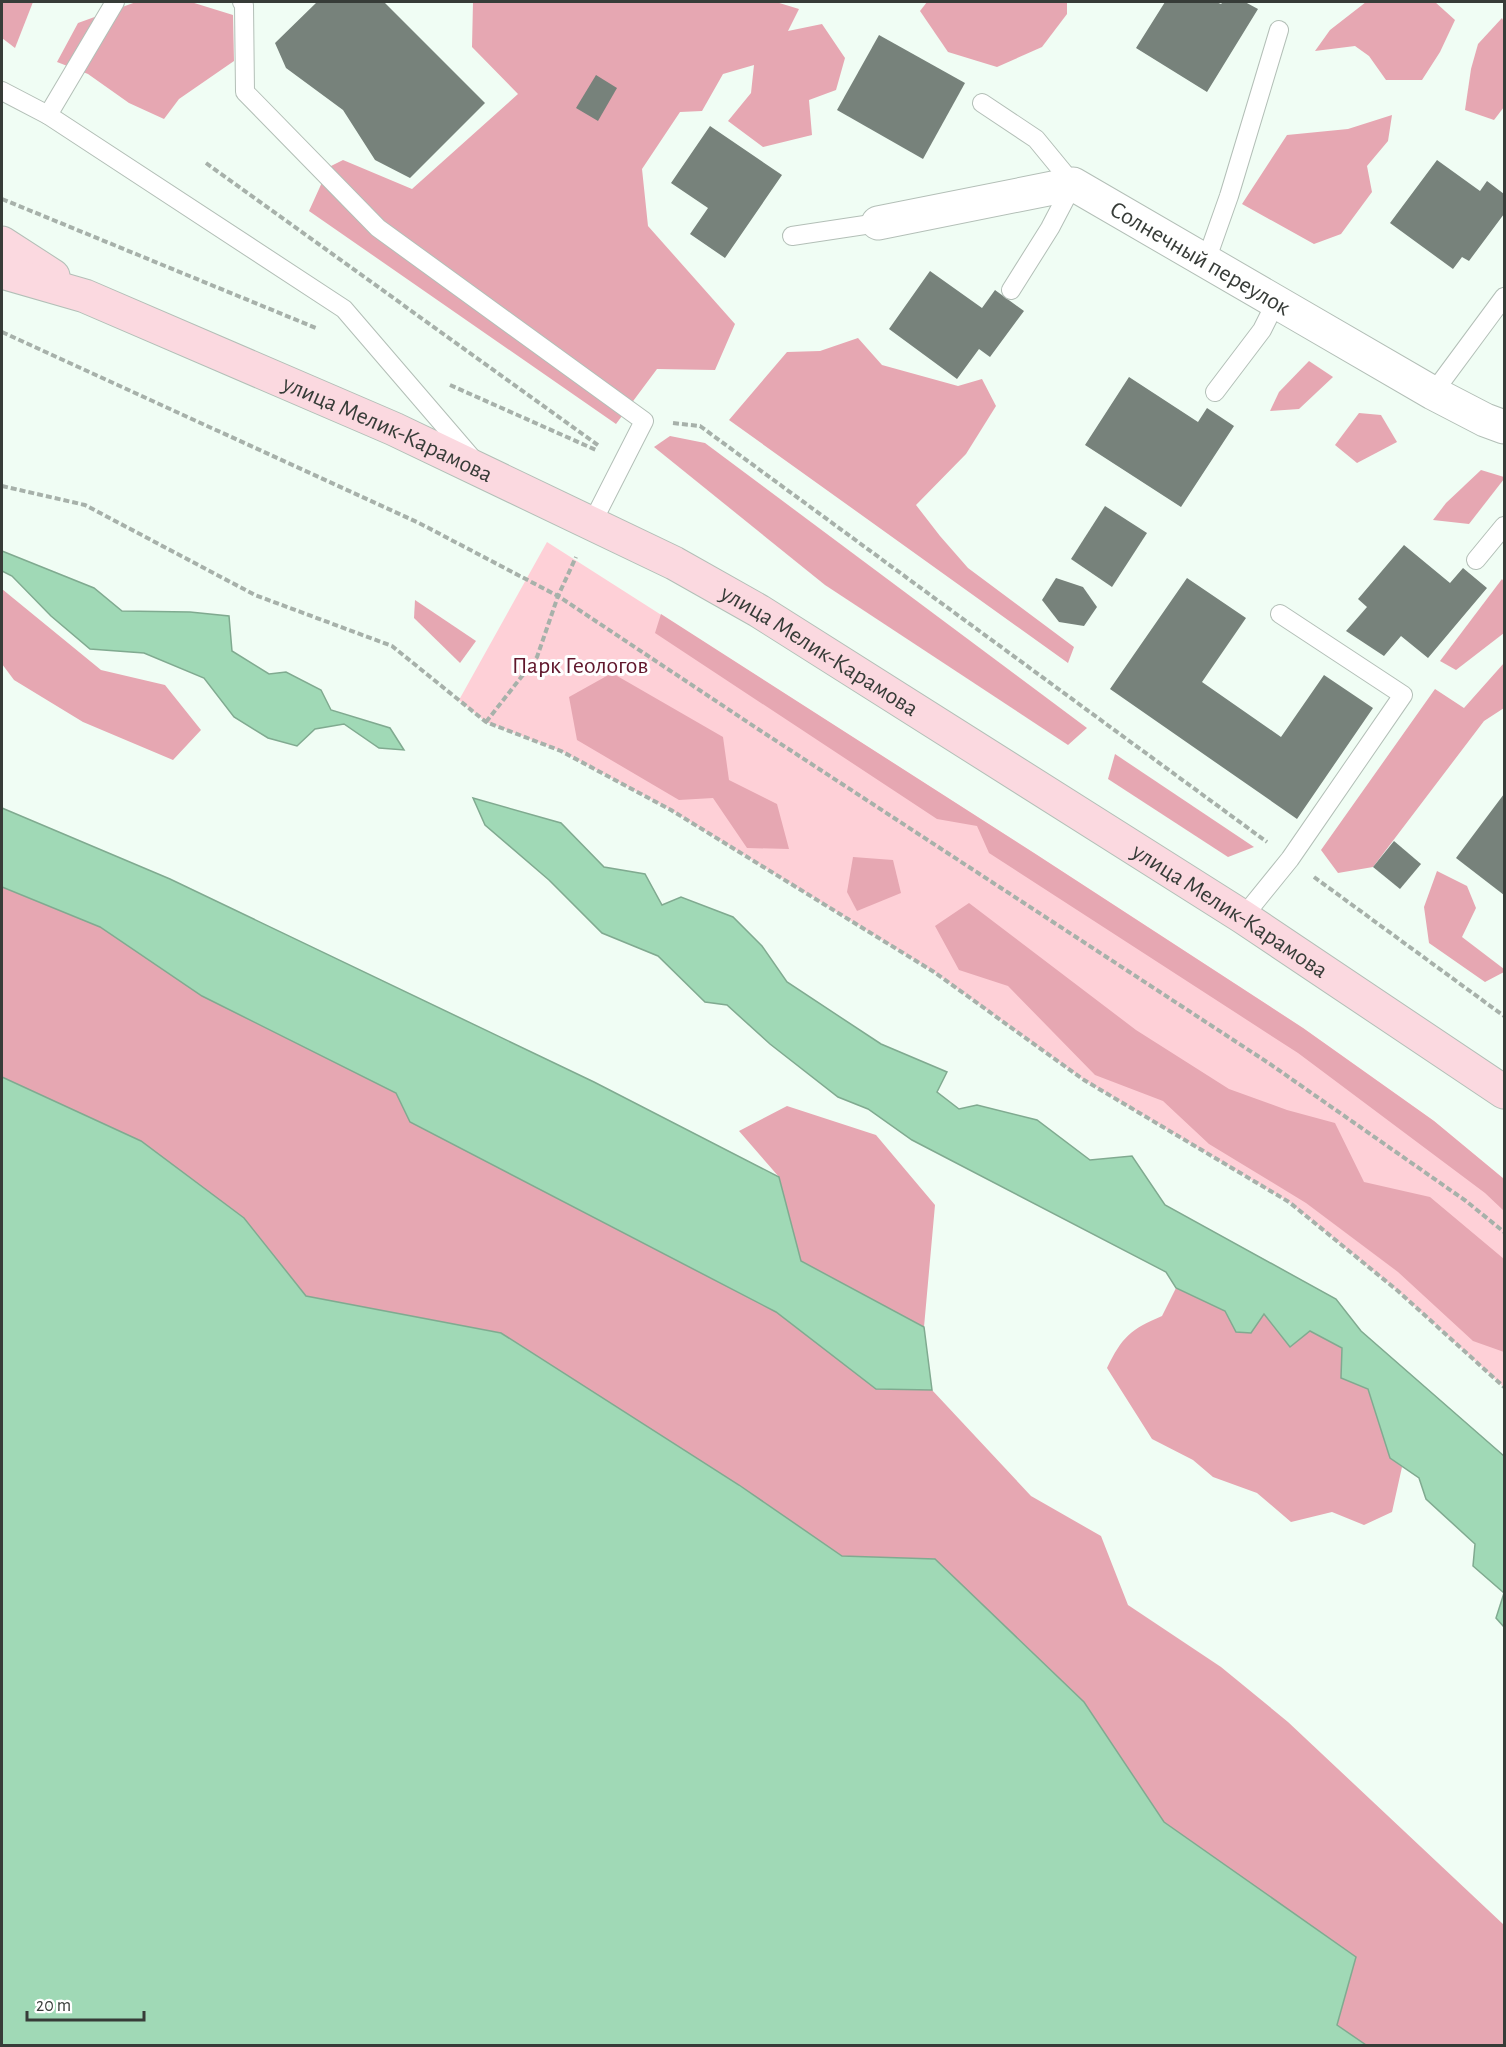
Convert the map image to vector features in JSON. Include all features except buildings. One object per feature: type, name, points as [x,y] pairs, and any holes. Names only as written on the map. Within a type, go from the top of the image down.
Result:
[{"type":"main road","name":"улица Мелик-Карамова","points":[[2,243],[85,296]]},
{"type":"main road","name":"улица Мелик-Карамова","points":[[2,272],[85,296],[394,429],[674,563],[759,611],[1243,917],[1504,1092]]},
{"type":"street","name":"Солнечный переулок","points":[[1073,184],[1433,393],[1485,420],[1504,427]]},
{"type":"street","points":[[878,223],[1073,184]]},
{"type":"lane","points":[[48,115],[115,2]]},
{"type":"lane","points":[[242,2],[244,5],[245,92],[378,228],[644,421],[592,523]]},
{"type":"lane","points":[[1206,261],[1229,196],[1279,30]]},
{"type":"lane","points":[[2,91],[48,115],[344,309],[483,471]]},
{"type":"lane","points":[[982,103],[1036,139],[1073,184],[1050,228],[1011,290]]},
{"type":"lane","points":[[792,236],[878,223]]},
{"type":"lane","points":[[1433,393],[1504,297]]},
{"type":"lane","points":[[1215,392],[1262,330],[1276,302]]},
{"type":"lane","points":[[1476,560],[1504,526]]},
{"type":"lane","points":[[1243,917],[1290,860],[1403,694],[1280,614]]},
{"type":"path","points":[[206,164],[622,462]]},
{"type":"path","points":[[2,199],[321,330]]},
{"type":"path","points":[[2,333],[419,523],[558,596],[1270,1064],[1466,1201],[1504,1232]]},
{"type":"path","points":[[449,384],[622,462]]},
{"type":"path","points":[[644,421],[700,426],[1504,1016]]},
{"type":"path","points":[[2,486],[85,505],[255,595],[392,646],[486,722],[561,751],[671,810],[934,972],[1083,1080],[1289,1202],[1398,1291],[1504,1387]]},
{"type":"path","points":[[486,722],[537,657],[558,596]]},
{"type":"green space","name":"Парк Геологов","points":[[547,542],[1303,1028],[1434,1121],[1504,1179],[1504,1387],[1398,1291],[1289,1202],[1084,1080],[934,972],[671,810],[561,751],[486,722],[459,700]]},
{"type":"shaded area","points":[[2,2],[33,2],[15,48],[2,38]]},
{"type":"shaded area","points":[[136,2],[191,2],[233,15],[234,61],[179,99],[164,119],[129,103],[88,74],[57,62],[78,23]]},
{"type":"shaded area","points":[[473,2],[776,2],[799,9],[788,31],[822,24],[845,58],[836,90],[809,100],[812,135],[763,147],[728,121],[751,93],[754,65],[723,74],[702,111],[680,112],[642,169],[648,226],[735,324],[715,370],[657,369],[616,424],[309,211],[329,167],[343,160],[412,189],[518,94],[472,47]]},
{"type":"shaded area","points":[[927,2],[1067,2],[1067,14],[1042,47],[997,67],[948,52],[920,11]]},
{"type":"shaded area","points":[[1366,2],[1435,2],[1455,20],[1440,52],[1422,80],[1386,80],[1369,56],[1355,46],[1315,51],[1330,30]]},
{"type":"shaded area","points":[[1502,18],[1504,22],[1504,107],[1494,120],[1465,110],[1471,69],[1478,44]]},
{"type":"shaded area","points":[[1392,115],[1388,141],[1367,166],[1372,192],[1341,234],[1314,244],[1242,204],[1287,135],[1348,129]]},
{"type":"shaded area","points":[[858,338],[882,365],[958,386],[982,379],[996,406],[966,454],[916,505],[968,568],[1074,647],[1068,663],[729,420],[787,352],[820,351]]},
{"type":"shaded area","points":[[1309,361],[1333,377],[1299,409],[1270,411],[1279,392]]},
{"type":"shaded area","points":[[1359,413],[1381,415],[1397,442],[1357,463],[1335,445]]},
{"type":"shaded area","points":[[670,436],[705,443],[1087,728],[1068,745],[825,585],[654,447]]},
{"type":"shaded area","points":[[1481,470],[1504,477],[1504,479],[1469,524],[1433,520],[1446,503]]},
{"type":"shaded area","points":[[2,551],[94,588],[122,611],[190,612],[229,616],[232,651],[269,674],[286,672],[321,690],[331,710],[390,728],[404,750],[379,748],[344,724],[315,729],[297,746],[268,738],[234,717],[204,678],[144,653],[90,649],[51,616],[12,576],[2,571]]},
{"type":"shaded area","points":[[1502,579],[1504,582],[1504,633],[1456,670],[1440,661]]},
{"type":"shaded area","points":[[2,589],[101,670],[165,685],[201,730],[173,760],[83,722],[14,680],[2,664]]},
{"type":"shaded area","points":[[415,600],[476,641],[460,663],[414,618]]},
{"type":"shaded area","points":[[661,614],[1303,1028],[1434,1121],[1504,1179],[1504,1211],[1485,1193],[1298,1053],[989,853],[977,826],[937,819],[655,633]]},
{"type":"shaded area","points":[[1504,663],[1504,708],[1484,721],[1373,867],[1338,873],[1321,850],[1435,689],[1464,708]]},
{"type":"shaded area","points":[[612,673],[723,737],[729,780],[777,804],[789,849],[747,848],[713,798],[679,800],[577,740],[569,697]]},
{"type":"shaded area","points":[[1115,754],[1254,847],[1228,857],[1108,779]]},
{"type":"shaded area","points":[[473,798],[561,823],[604,867],[645,874],[662,905],[681,897],[733,917],[762,946],[787,982],[881,1044],[947,1072],[937,1092],[959,1109],[977,1105],[1037,1120],[1090,1160],[1132,1156],[1165,1205],[1336,1299],[1361,1331],[1504,1456],[1504,1593],[1473,1566],[1475,1544],[1426,1499],[1419,1478],[1390,1458],[1368,1389],[1341,1378],[1342,1348],[1310,1331],[1290,1347],[1264,1314],[1251,1333],[1236,1332],[1225,1311],[1176,1288],[1166,1272],[912,1140],[868,1109],[838,1097],[770,1044],[727,1005],[705,1002],[658,956],[602,933],[549,880],[485,825]]},
{"type":"shaded area","points":[[2,808],[170,879],[594,1082],[779,1177],[801,1261],[924,1327],[932,1390],[876,1389],[776,1312],[410,1122],[396,1093],[202,996],[100,927],[2,887]]},
{"type":"shaded area","points":[[853,857],[893,860],[901,893],[857,911],[847,892]]},
{"type":"shaded area","points":[[1437,871],[1467,886],[1476,908],[1462,937],[1504,969],[1504,972],[1485,982],[1429,943],[1424,907]]},
{"type":"shaded area","points":[[2,887],[100,927],[202,996],[396,1093],[411,1122],[776,1312],[876,1389],[932,1390],[1031,1496],[1101,1536],[1128,1605],[1221,1667],[1288,1722],[1504,1925],[1504,2045],[1366,2045],[1337,2025],[1356,1957],[1164,1822],[1084,1702],[935,1559],[842,1556],[739,1485],[501,1333],[306,1296],[244,1218],[141,1141],[2,1077]]},
{"type":"shaded area","points":[[969,903],[1136,1030],[1229,1089],[1287,1110],[1335,1123],[1364,1182],[1430,1197],[1504,1259],[1504,1352],[1473,1341],[1398,1272],[1306,1203],[1209,1144],[1163,1101],[1095,1075],[1008,986],[959,970],[935,926]]},
{"type":"shaded area","points":[[2,1077],[141,1141],[244,1218],[306,1296],[501,1333],[739,1485],[842,1556],[935,1559],[1084,1702],[1164,1822],[1356,1957],[1337,2025],[1366,2045],[2,2045]]},
{"type":"shaded area","points":[[787,1106],[876,1135],[935,1205],[924,1327],[801,1261],[779,1177],[739,1131]]},
{"type":"shaded area","points":[[1176,1288],[1226,1311],[1264,1313],[1290,1347],[1310,1331],[1342,1348],[1341,1378],[1368,1389],[1390,1458],[1402,1467],[1392,1512],[1364,1525],[1332,1512],[1291,1522],[1257,1493],[1213,1477],[1193,1460],[1152,1439],[1107,1368],[1128,1335],[1142,1325],[1162,1316]]},
{"type":"shaded area","points":[[1504,1593],[1504,1627],[1496,1618]]}]
